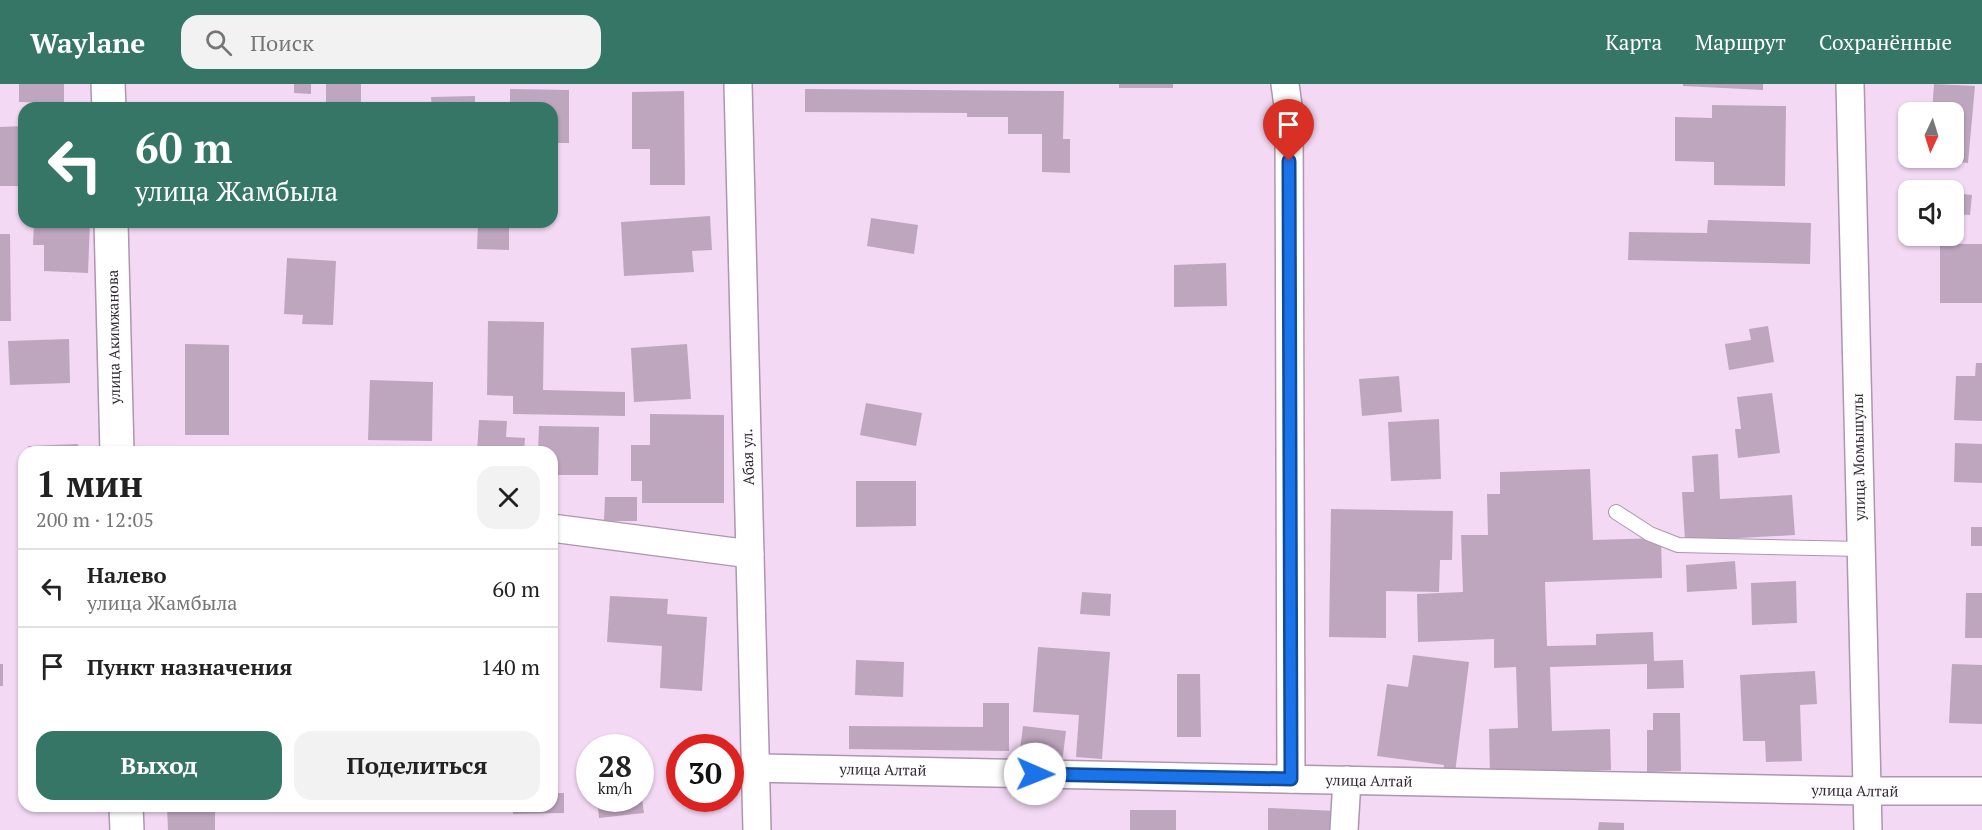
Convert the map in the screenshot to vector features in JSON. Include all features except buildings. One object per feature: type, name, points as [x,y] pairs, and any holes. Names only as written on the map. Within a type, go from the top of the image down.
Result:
[{"type":"street","points":[[108,84],[109,102]]},
{"type":"street","name":"Абая ул.","points":[[738,84],[757,830]]},
{"type":"street","points":[[1285,84],[1289,114],[1291,779]]},
{"type":"street","name":"улица Момышулы","points":[[1850,84],[1868,830]]},
{"type":"street","name":"улица Акимжанова","points":[[111,228],[117,446]]},
{"type":"street","points":[[558,529],[750,554]]},
{"type":"street","name":"улица Алтай","points":[[756,768],[1867,791],[1982,791]]},
{"type":"street","points":[[1344,830],[1347,780]]},
{"type":"street","points":[[126,812],[127,830]]},
{"type":"lane","points":[[1616,512],[1650,534],[1678,545],[1862,549]]},
{"type":"route","points":[[1035,774],[1291,779],[1292,470],[1289,161]]}]
